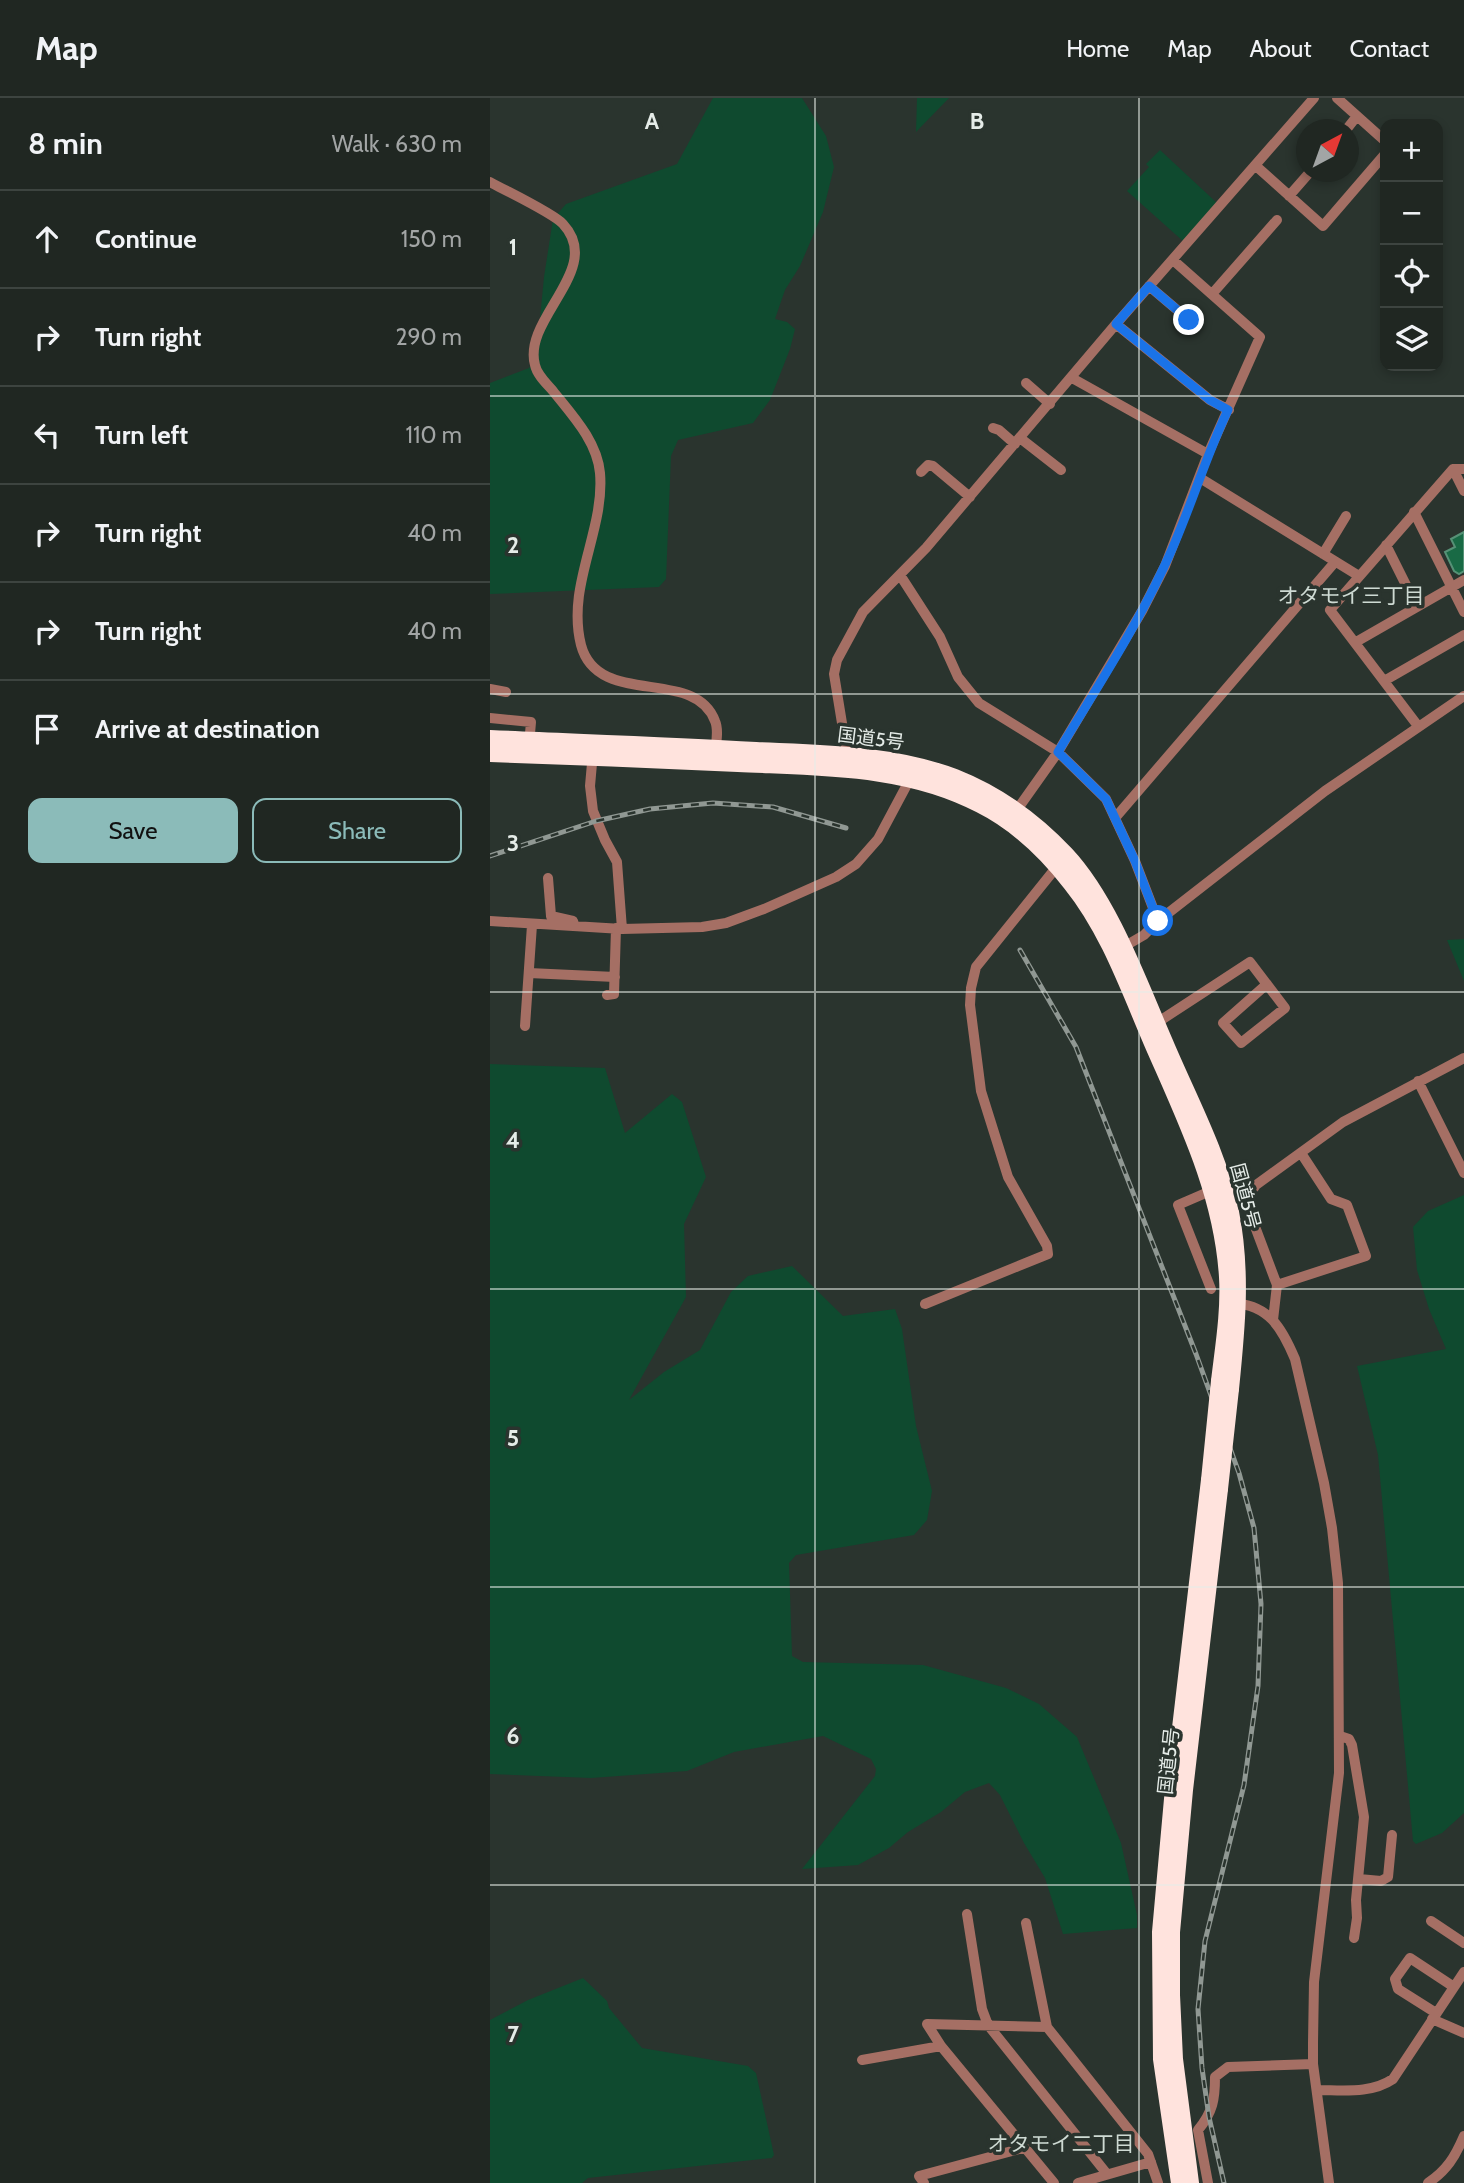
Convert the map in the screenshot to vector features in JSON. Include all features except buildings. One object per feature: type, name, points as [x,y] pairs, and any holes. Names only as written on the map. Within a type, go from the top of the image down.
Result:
[{"type":"highway","name":"国道5号","points":[[490,738],[529,748]]},
{"type":"highway","name":"国道5号","points":[[490,754],[529,748],[593,749],[915,764],[988,791],[1062,861],[1098,900],[1219,1188],[1236,1239],[1233,1303],[1172,1933],[1171,1995],[1175,2059],[1191,2183]]},
{"type":"highway","name":"国道5号","points":[[848,762],[948,791],[1013,816]]},
{"type":"highway","name":"国道5号","points":[[1180,2183],[1161,2059],[1160,1932],[1173,1788],[1214,1485]]},
{"type":"street","points":[[848,762],[834,674],[837,660],[863,612],[970,497],[1116,324],[1314,98]]},
{"type":"street","points":[[1337,98],[1380,137]]},
{"type":"street","points":[[1256,166],[1324,226],[1380,160]]},
{"type":"street","points":[[490,182],[562,223],[574,241],[576,257],[559,298],[537,335],[534,351],[535,366],[583,429],[600,471],[598,503],[579,590],[576,617],[583,650],[592,665],[624,684],[678,691],[695,698],[708,710],[716,723],[715,755]]},
{"type":"street","points":[[1289,196],[1301,182]]},
{"type":"street","points":[[1212,294],[1277,220]]},
{"type":"street","points":[[1013,816],[1058,752],[1142,611],[1165,566],[1208,454],[1260,337],[1173,260]]},
{"type":"street","points":[[1149,286],[1189,320]]},
{"type":"street","points":[[1116,324],[1210,400],[1228,410]]},
{"type":"street","points":[[1072,378],[1208,454]]},
{"type":"street","points":[[1026,383],[1050,404]]},
{"type":"street","points":[[993,428],[1061,470]]},
{"type":"street","points":[[921,472],[928,465],[933,466],[970,497]]},
{"type":"street","points":[[1418,726],[1331,610],[1414,512],[1458,469],[1464,491]]},
{"type":"street","points":[[1200,478],[1359,576]]},
{"type":"street","points":[[1414,512],[1464,612]]},
{"type":"street","points":[[1323,554],[1346,516]]},
{"type":"street","points":[[1386,545],[1417,607]]},
{"type":"street","points":[[1115,818],[1335,562]]},
{"type":"street","points":[[900,575],[940,637],[958,677],[979,703],[1058,752],[1106,799],[1158,921]]},
{"type":"street","points":[[1356,642],[1464,580]]},
{"type":"street","points":[[1384,681],[1464,635]]},
{"type":"street","points":[[490,689],[506,692]]},
{"type":"street","points":[[1117,950],[1144,935],[1158,921],[1325,791],[1464,696]]},
{"type":"street","points":[[490,718],[531,722],[529,748]]},
{"type":"street","points":[[593,749],[590,786],[593,811],[617,862],[619,928],[614,994],[607,995]]},
{"type":"street","points":[[490,921],[619,928],[702,927],[726,923],[836,877],[856,864],[878,839],[910,779]]},
{"type":"street","points":[[925,1304],[1048,1254],[1047,1246],[1008,1177],[991,1128],[981,1091],[970,1004],[976,967],[1062,861]]},
{"type":"street","points":[[548,878],[551,916],[573,922],[575,927]]},
{"type":"street","points":[[525,1026],[532,925]]},
{"type":"street","points":[[1152,1027],[1250,962],[1267,984],[1285,1008],[1241,1043],[1223,1023],[1267,984]]},
{"type":"street","points":[[529,973],[615,977]]},
{"type":"street","points":[[1273,1320],[1277,1285],[1248,1208],[1247,1198],[1256,1185],[1343,1122],[1464,1058]]},
{"type":"street","points":[[1418,1081],[1464,1173]]},
{"type":"street","points":[[1277,1285],[1366,1256],[1347,1205],[1331,1199],[1301,1153]]},
{"type":"street","points":[[1212,1289],[1178,1205],[1219,1188]]},
{"type":"street","points":[[1233,1303],[1254,1305],[1273,1320],[1295,1359],[1332,1528],[1338,1583],[1340,1735],[1333,1840],[1314,1982],[1313,2064],[1329,2183]]},
{"type":"street","points":[[1340,1735],[1349,1739],[1352,1745],[1364,1817],[1354,1938]]},
{"type":"street","points":[[1359,1879],[1381,1881],[1388,1877],[1392,1835]]},
{"type":"street","points":[[967,1914],[982,2009],[988,2025],[1107,2174]]},
{"type":"street","points":[[1431,1921],[1464,1943]]},
{"type":"street","points":[[1026,1923],[1047,2027],[1149,2154],[1158,2183]]},
{"type":"street","points":[[1454,1987],[1410,1958],[1395,1979],[1398,1989],[1434,2016],[1464,2033]]},
{"type":"street","points":[[1317,2090],[1363,2090],[1381,2087],[1393,2079],[1464,1972]]},
{"type":"street","points":[[1047,2027],[927,2024],[941,2046],[1054,2183]]},
{"type":"street","points":[[862,2060],[941,2046]]},
{"type":"street","points":[[1208,2183],[1198,2130],[1209,2117],[1214,2104],[1215,2077],[1228,2067],[1313,2064]]},
{"type":"street","points":[[1428,2183],[1454,2159],[1464,2136]]},
{"type":"street","points":[[924,2183],[919,2176],[1023,2148]]},
{"type":"street","points":[[1078,2183],[1151,2162]]},
{"type":"shaded area","points":[[713,98],[802,98],[826,136],[834,167],[823,212],[800,266],[785,290],[775,319],[787,322],[795,329],[770,400],[753,423],[678,440],[671,456],[666,579],[659,587],[490,594],[490,383],[529,368],[536,360],[553,219],[566,204],[677,164]]},
{"type":"shaded area","points":[[917,98],[949,98],[916,132]]},
{"type":"shaded area","points":[[1160,150],[1217,203],[1184,242],[1127,191],[1149,167],[1146,164]]},
{"type":"shaded area","points":[[1464,532],[1464,571],[1459,574],[1454,571],[1445,552],[1455,547],[1451,539]]},
{"type":"shaded area","points":[[1464,939],[1464,981],[1447,940]]},
{"type":"shaded area","points":[[490,1064],[605,1068],[625,1133],[672,1094],[682,1102],[706,1177],[684,1224],[686,1297],[629,1400],[664,1372],[700,1350],[731,1292],[748,1276],[792,1266],[843,1316],[895,1309],[902,1329],[916,1426],[932,1491],[927,1520],[914,1535],[796,1555],[789,1563],[792,1656],[803,1662],[923,1665],[1006,1688],[1039,1704],[1077,1737],[1121,1843],[1137,1915],[1137,1928],[1063,1934],[1045,1878],[1000,1795],[989,1783],[965,1792],[889,1848],[858,1865],[802,1869],[875,1776],[876,1769],[871,1759],[823,1736],[734,1752],[687,1771],[591,1778],[490,1774]]},
{"type":"shaded area","points":[[1464,1195],[1464,1813],[1442,1833],[1416,1844],[1413,1841],[1378,1455],[1357,1366],[1446,1349],[1429,1309],[1417,1270],[1413,1227],[1428,1211]]},
{"type":"shaded area","points":[[583,1978],[607,2001],[609,2008],[642,2048],[748,2066],[756,2073],[774,2155],[772,2158],[588,2178],[582,2183],[490,2183],[490,2020],[528,2000]]},
{"type":"railway","points":[[490,856],[596,821],[650,809],[713,803],[773,807],[846,828]]},
{"type":"railway","points":[[1020,950],[1076,1047],[1196,1354],[1239,1473],[1254,1528],[1261,1604],[1258,1686],[1244,1785],[1205,1941],[1198,2009],[1209,2117],[1224,2183]]},
{"type":"district","name":"オタモイ三丁目","points":[[1351,596]]},
{"type":"district","name":"オタモイ二丁目","points":[[1061,2144]]},
{"type":"route","points":[[1158,921],[1135,861],[1106,799],[1058,752],[1142,611],[1165,566],[1228,410],[1210,400],[1116,324],[1149,286],[1189,320]]}]
